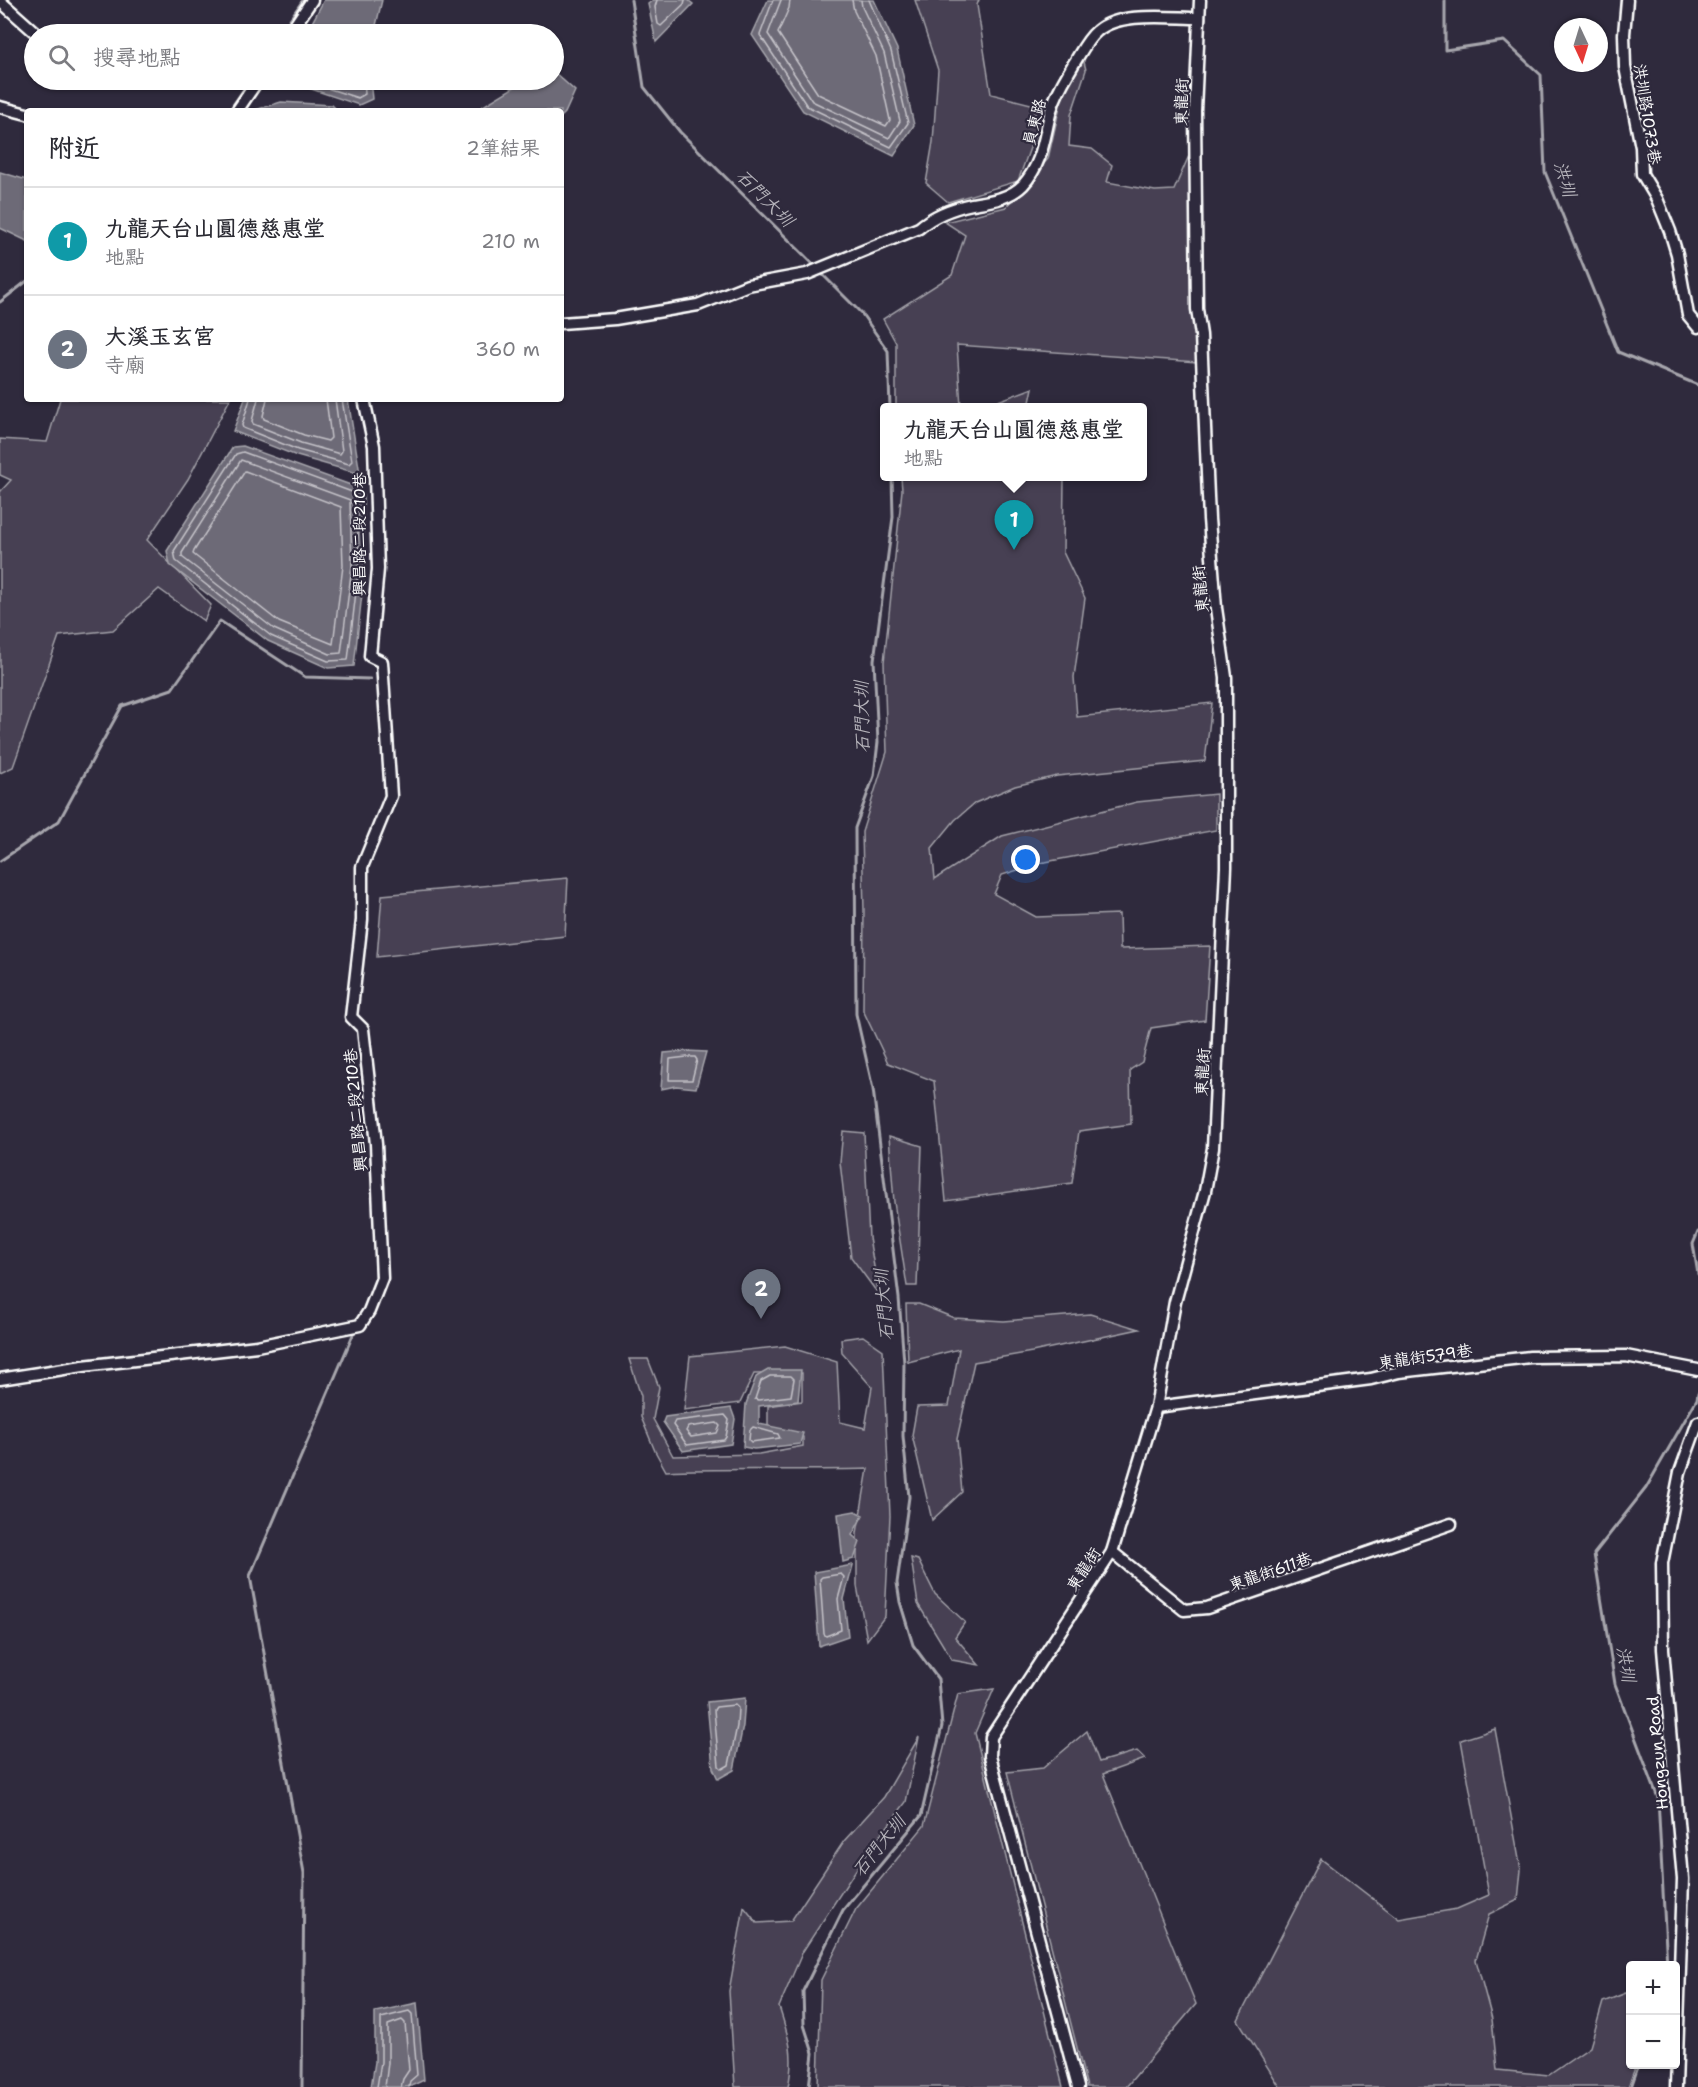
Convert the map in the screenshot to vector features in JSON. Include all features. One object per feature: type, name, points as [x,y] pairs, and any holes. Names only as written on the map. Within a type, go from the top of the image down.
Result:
[{"type":"street","points":[[296,24],[312,0]]},
{"type":"street","name":"東龍街","points":[[1078,2087],[990,1756],[991,1737],[1112,1552],[1156,1407],[1174,1302],[1205,1191],[1214,1148],[1226,867],[1226,677],[1216,608],[1209,519],[1201,335],[1197,309],[1195,111],[1200,0]]},
{"type":"street","name":"洪圳路1073巷","points":[[1627,0],[1624,34],[1625,67],[1641,147],[1642,174],[1657,200],[1670,231],[1677,254],[1688,315],[1698,327]]},
{"type":"street","points":[[0,1],[26,24]]},
{"type":"street","name":"員東路","points":[[564,323],[664,312],[698,305],[748,285],[807,274],[919,228],[941,214],[974,204],[992,202],[1011,194],[1022,186],[1038,163],[1046,140],[1051,109],[1062,83],[1090,40],[1102,28],[1108,24],[1140,17],[1199,18]]},
{"type":"street","points":[[239,108],[251,90]]},
{"type":"street","points":[[0,107],[24,113]]},
{"type":"street","name":"興昌路二段210巷","points":[[0,1379],[83,1365],[257,1346],[356,1326],[369,1311],[382,1278],[376,1144],[363,1029],[351,1017],[362,920],[362,867],[391,796],[382,662],[370,656],[378,569],[374,446],[365,402]]},
{"type":"street","name":"東龍街579巷","points":[[1156,1407],[1371,1379],[1399,1372],[1530,1357],[1626,1356],[1698,1370]]},
{"type":"street","name":"Hongzun Road","points":[[1676,2087],[1683,1878],[1663,1649],[1662,1563],[1680,1472],[1698,1422]]},
{"type":"street","name":"東龍街611巷","points":[[1112,1552],[1184,1610],[1207,1608],[1451,1524]]},
{"type":"shaded area","points":[[915,0],[979,0],[977,5],[991,94],[1035,105],[1035,134],[1018,181],[948,202],[926,183],[933,142],[938,70]]},
{"type":"shaded area","points":[[1083,58],[1086,70],[1071,115],[1069,146],[1092,149],[1112,165],[1107,182],[1155,191],[1174,190],[1191,151],[1197,362],[957,345],[961,403],[896,403],[896,343],[883,319],[952,275],[965,235],[945,222],[1006,207],[1048,159],[1062,97]]},
{"type":"shaded area","points":[[1033,388],[1030,403],[993,403]]},
{"type":"shaded area","points":[[59,402],[228,402],[188,479],[147,540],[211,605],[204,621],[159,589],[113,630],[59,636],[13,767],[0,773],[0,492],[11,480],[0,475],[0,439],[47,442]]},
{"type":"shaded area","points":[[901,481],[1064,481],[1063,552],[1085,598],[1074,677],[1077,717],[1212,703],[1205,761],[1057,776],[1015,786],[975,803],[955,820],[932,848],[935,879],[1002,836],[1137,802],[1216,794],[1216,830],[1040,863],[1002,875],[994,894],[1036,917],[1119,914],[1120,949],[1210,946],[1205,1020],[1151,1028],[1142,1062],[1130,1070],[1131,1124],[1079,1131],[1072,1183],[946,1201],[934,1081],[888,1063],[863,1010],[862,832],[887,752],[884,662]]},
{"type":"shaded area","points":[[568,878],[565,936],[377,957],[382,895]]},
{"type":"shaded area","points":[[843,1131],[864,1133],[869,1238],[879,1295],[851,1257],[840,1162]]},
{"type":"shaded area","points":[[889,1136],[922,1146],[917,1286],[907,1286],[894,1202]]},
{"type":"shaded area","points":[[906,1304],[919,1304],[954,1318],[1004,1321],[1090,1314],[1139,1329],[974,1362],[957,1439],[962,1492],[932,1520],[912,1435],[917,1407],[949,1406],[959,1349],[908,1362]]},
{"type":"shaded area","points":[[863,1336],[883,1350],[890,1516],[885,1616],[867,1640],[857,1586],[857,1533],[868,1469],[666,1471],[641,1417],[641,1396],[629,1359],[648,1359],[659,1387],[653,1419],[673,1456],[759,1454],[803,1446],[803,1437],[768,1427],[768,1406],[802,1401],[802,1373],[754,1374],[740,1403],[684,1410],[690,1356],[785,1346],[837,1362],[840,1422],[865,1428],[872,1387],[842,1353],[841,1339]]},
{"type":"shaded area","points":[[911,1558],[918,1560],[935,1594],[965,1622],[955,1637],[979,1665],[952,1660],[918,1604]]},
{"type":"shaded area","points":[[994,1689],[975,1733],[1063,2087],[818,2087],[821,1980],[856,1909],[924,1826],[958,1694]]},
{"type":"shaded area","points":[[1495,1729],[1521,1870],[1518,1900],[1489,1914],[1476,1960],[1492,2019],[1497,2070],[1549,2075],[1590,2047],[1603,2002],[1626,1993],[1626,2069],[1635,2069],[1628,2087],[1280,2087],[1238,2020],[1321,1859],[1399,1919],[1457,1909],[1489,1895],[1461,1740]]},
{"type":"shaded area","points":[[1087,1731],[1099,1762],[1137,1751],[1145,1759],[1103,1774],[1196,2004],[1126,2087],[1087,2087],[1007,1772],[1043,1768]]},
{"type":"shaded area","points":[[919,1737],[906,1802],[863,1859],[803,1951],[779,2007],[790,2046],[791,2065],[788,2087],[735,2087],[729,1991],[744,1907],[757,1923],[791,1921],[844,1841],[884,1797]]},
{"type":"water","points":[[324,0],[382,0],[376,24],[311,24]]},
{"type":"water","points":[[653,0],[688,0],[693,4],[656,42],[648,4]]},
{"type":"water","points":[[768,0],[874,0],[897,49],[914,125],[894,156],[803,111],[752,35]]},
{"type":"water","points":[[564,81],[575,91],[564,114],[564,108],[480,108],[510,90],[564,90]]},
{"type":"water","points":[[314,90],[371,90],[372,99],[359,105]]},
{"type":"water","points":[[281,102],[332,105],[335,108],[262,108]]},
{"type":"water","points":[[0,172],[24,179],[24,240],[0,228]]},
{"type":"water","points":[[244,402],[348,402],[360,474],[297,456],[233,431]]},
{"type":"water","points":[[243,446],[356,487],[363,495],[365,566],[354,666],[328,668],[268,641],[170,565],[167,551],[233,447]]},
{"type":"water","points":[[706,1052],[696,1088],[676,1086],[661,1089],[664,1053]]},
{"type":"water","points":[[768,1370],[801,1370],[798,1401],[759,1406],[759,1424],[803,1433],[800,1444],[754,1449],[743,1447],[746,1404],[756,1377]]},
{"type":"water","points":[[731,1408],[735,1419],[731,1444],[683,1451],[663,1422],[665,1417]]},
{"type":"water","points":[[855,1511],[863,1515],[852,1535],[860,1542],[854,1559],[843,1562],[838,1514]]},
{"type":"water","points":[[853,1565],[844,1599],[848,1636],[819,1646],[814,1572]]},
{"type":"water","points":[[745,1698],[743,1726],[734,1770],[718,1779],[713,1768],[707,1702]]},
{"type":"water","points":[[417,2003],[424,2080],[409,2087],[371,2087],[375,2062],[375,2012]]},
{"type":"waterway","points":[[287,24],[303,0]]},
{"type":"waterway","name":"石門大圳","points":[[631,0],[644,87],[680,132],[816,267]]},
{"type":"waterway","name":"洪圳","points":[[1445,0],[1445,50],[1504,41],[1541,75],[1545,172],[1618,352],[1698,385]]},
{"type":"waterway","points":[[231,108],[243,90]]},
{"type":"waterway","name":"石門大圳","points":[[820,272],[862,314],[888,351],[890,403]]},
{"type":"waterway","points":[[0,302],[24,283]]},
{"type":"waterway","name":"石門大圳","points":[[809,2087],[813,2053],[804,2025],[803,1991],[843,1910],[921,1816],[942,1726],[938,1679],[913,1645],[900,1602],[897,1583],[909,1497],[903,1436],[904,1363],[899,1298],[873,1089],[856,1014],[855,828],[874,776],[878,742],[874,660],[893,517],[892,481]]},
{"type":"waterway","points":[[0,861],[59,821],[122,706],[172,689],[220,621],[305,677],[370,679]]},
{"type":"waterway","name":"洪圳","points":[[1698,1232],[1693,1244],[1698,1274]]},
{"type":"waterway","points":[[302,2087],[304,1873],[250,1576],[355,1330]]},
{"type":"waterway","name":"洪圳","points":[[1667,1961],[1658,1798],[1615,1684],[1594,1554],[1646,1488],[1697,1399],[1698,1393]]},
{"type":"waterway","name":"洪圳","points":[[1631,2087],[1637,2069]]},
{"type":"place","name":"九龍天台山圓德慈惠堂","points":[[1014,550]]},
{"type":"place","name":"大溪玉玄宮","points":[[761,1319]]}]
